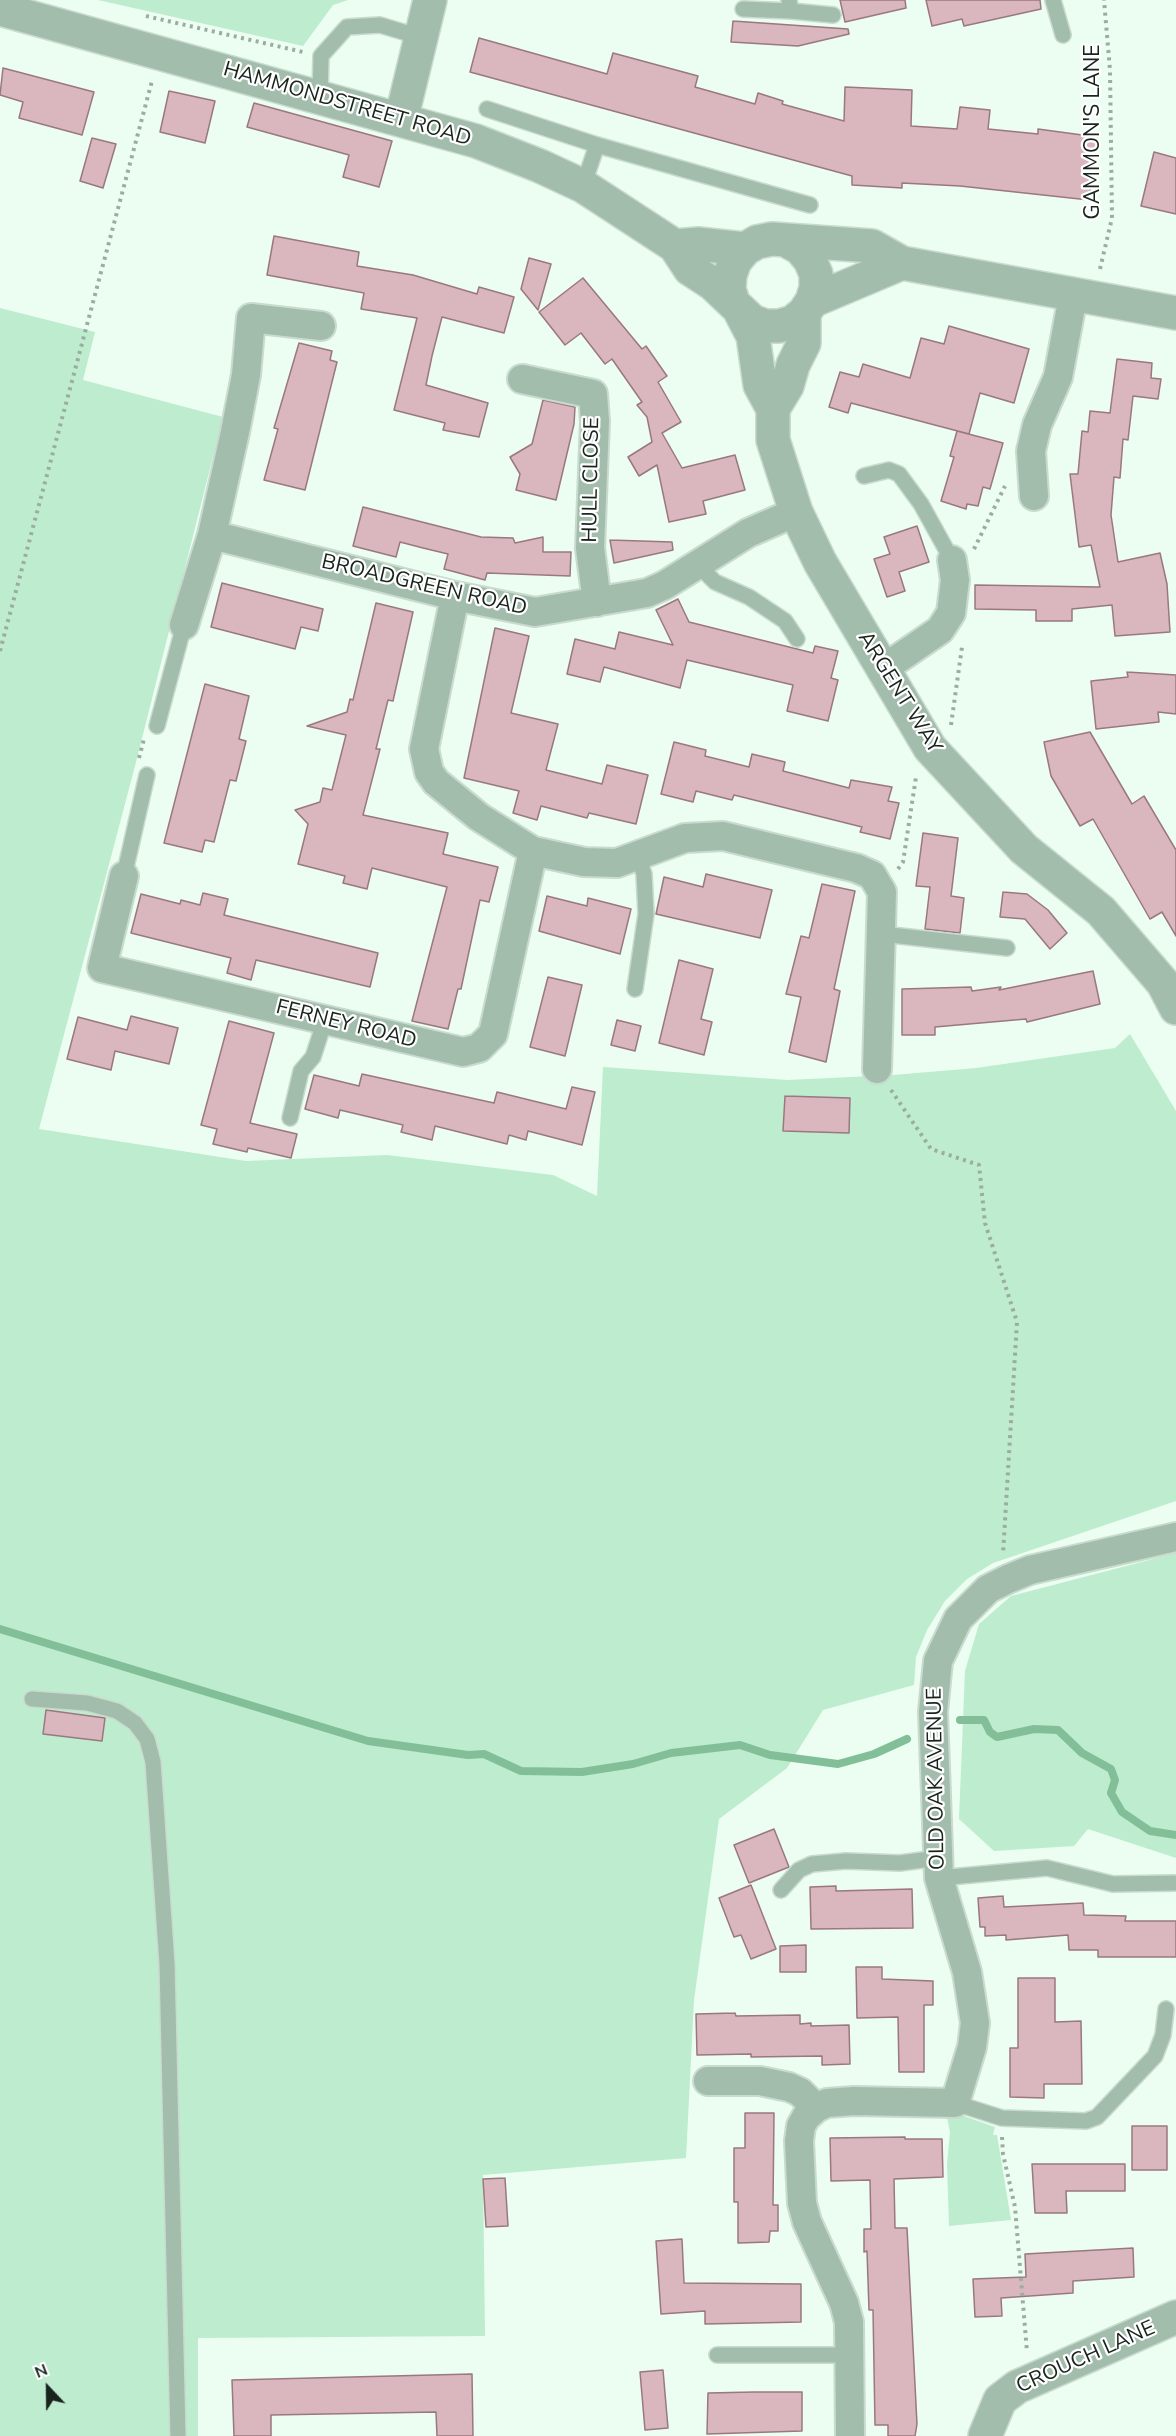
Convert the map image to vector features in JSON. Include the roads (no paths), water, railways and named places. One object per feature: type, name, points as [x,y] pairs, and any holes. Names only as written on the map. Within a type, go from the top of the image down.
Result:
[{"type":"street","points":[[401,120],[430,0]]},
{"type":"street","name":"HAMMONDSTREET ROAD","points":[[0,9],[476,141],[583,186],[675,246],[690,269],[752,321],[779,326],[793,322],[808,307],[902,263]]},
{"type":"street","points":[[737,307],[729,289],[730,275],[735,261],[744,249],[757,242],[772,239],[872,246],[902,263],[1176,313]]},
{"type":"street","points":[[787,241],[800,248],[810,260],[816,274],[816,288],[808,307]]},
{"type":"street","points":[[675,246],[698,244],[744,249]]},
{"type":"street","points":[[1034,496],[1030,469],[1031,451],[1037,425],[1058,377],[1083,297]]},
{"type":"street","name":"ARGENT WAY","points":[[737,307],[753,336],[760,385],[773,409],[773,440],[796,512],[820,562],[930,748],[1024,849],[1101,910],[1172,989]]},
{"type":"street","name":"ARGENT WAY","points":[[773,409],[787,386],[793,365],[804,343],[808,307]]},
{"type":"street","points":[[184,625],[212,535],[246,375],[251,318],[321,326]]},
{"type":"street","name":"HULL CLOSE","points":[[522,380],[594,394],[590,548],[597,602]]},
{"type":"street","name":"BROADGREEN ROAD","points":[[212,535],[455,596],[535,612],[647,593],[698,565],[748,532],[796,512]]},
{"type":"street","points":[[883,669],[940,630],[951,613],[969,554]]},
{"type":"street","points":[[455,596],[424,749],[425,761],[436,782],[500,832],[533,850],[601,864],[617,863],[664,843],[685,838],[723,836],[856,868],[872,875],[882,892],[877,1069]]},
{"type":"street","name":"FERNEY ROAD","points":[[124,876],[102,968],[454,1051],[471,1050],[486,1042],[496,1024],[533,850]]},
{"type":"street","name":"OLD OAK AVENUE","points":[[955,2103],[972,2047],[975,2023],[967,1972],[938,1868],[933,1712],[938,1661],[958,1619],[988,1590],[1008,1579],[1030,1570],[1176,1537]]},
{"type":"street","points":[[708,2081],[760,2081],[789,2087],[800,2092],[816,2108]]},
{"type":"street","points":[[850,2436],[849,2322],[844,2303],[807,2222],[802,2203],[799,2141],[801,2126],[816,2108],[837,2101],[955,2103]]},
{"type":"street","name":"CROUCH LANE","points":[[985,2436],[1000,2400],[1029,2380],[1176,2317]]},
{"type":"lane","points":[[1053,0],[1064,35]]},
{"type":"lane","points":[[743,9],[790,6],[833,15]]},
{"type":"lane","points":[[320,96],[321,56],[347,27],[380,25],[420,37]]},
{"type":"lane","points":[[487,110],[597,145],[810,205]]},
{"type":"lane","points":[[583,186],[597,145]]},
{"type":"lane","points":[[864,476],[889,470],[899,474],[921,504],[969,554]]},
{"type":"lane","points":[[698,565],[715,582],[749,597],[785,621],[797,639]]},
{"type":"lane","points":[[157,726],[184,625]]},
{"type":"lane","points":[[124,876],[147,775]]},
{"type":"lane","points":[[635,989],[646,914],[644,874],[638,856]]},
{"type":"lane","points":[[882,934],[1007,948]]},
{"type":"lane","points":[[290,1118],[301,1071],[313,1057],[325,1020]]},
{"type":"lane","points":[[32,1699],[87,1702],[117,1711],[135,1723],[147,1738],[153,1762],[167,1964],[178,2436]]},
{"type":"lane","points":[[781,1890],[800,1870],[812,1864],[846,1861],[900,1863],[938,1868],[1047,1868],[1113,1884],[1174,1883]]},
{"type":"lane","points":[[955,2103],[1002,2118],[1086,2121],[1097,2117],[1155,2056],[1163,2035],[1166,2009]]},
{"type":"lane","points":[[717,2355],[851,2355]]},
{"type":"waterway","points":[[0,1629],[368,1741],[468,1755],[484,1754],[521,1771],[582,1772],[633,1764],[671,1753],[740,1745],[770,1755],[838,1764],[874,1754],[907,1739]]},
{"type":"waterway","points":[[960,1720],[984,1720],[990,1732],[997,1737],[1034,1729],[1058,1730],[1082,1753],[1111,1769],[1115,1780],[1111,1793],[1122,1812],[1150,1831],[1176,1835]]}]
